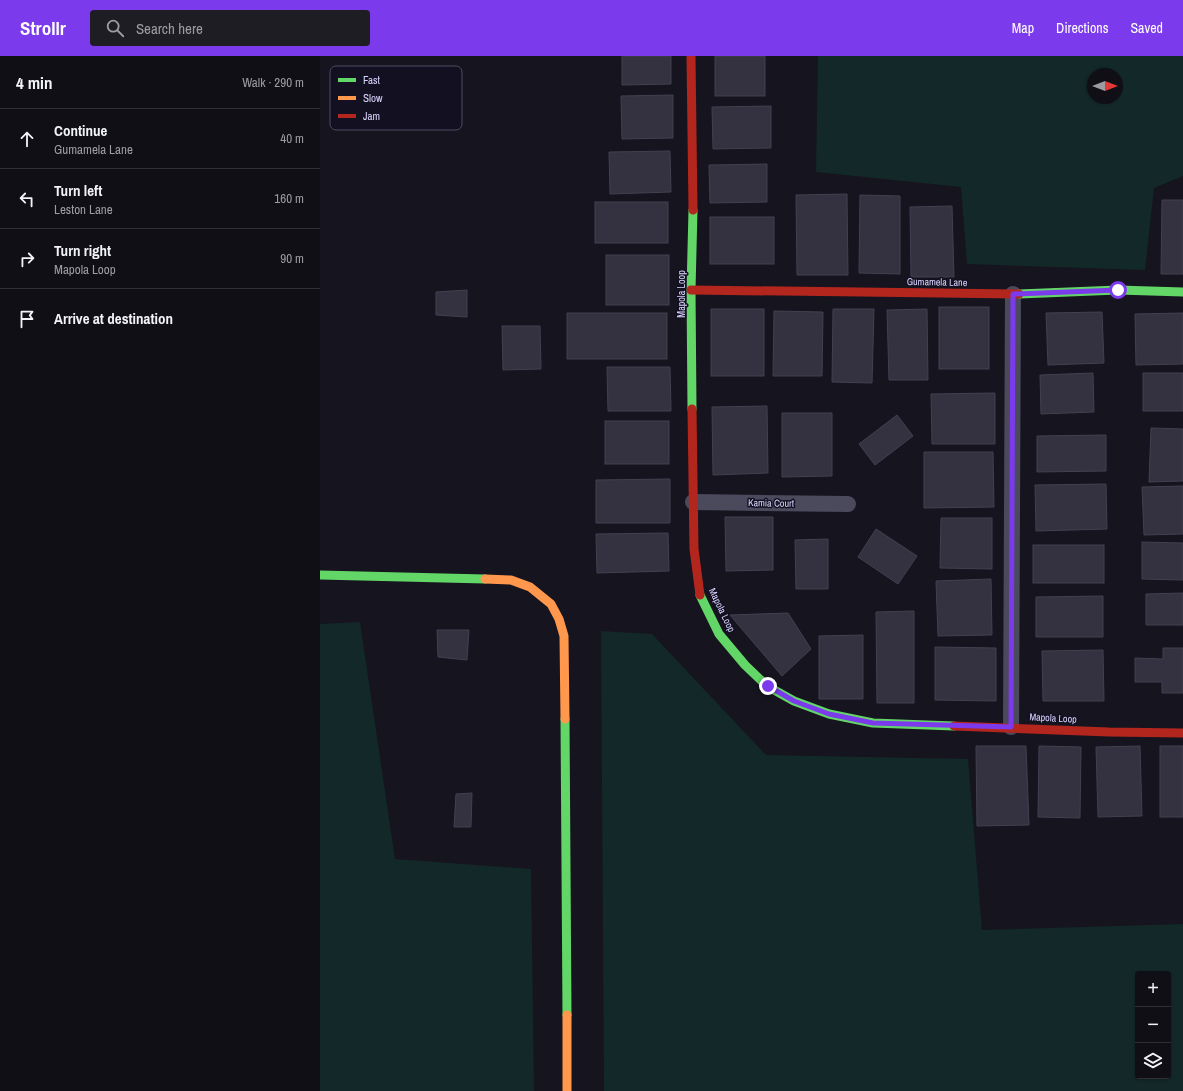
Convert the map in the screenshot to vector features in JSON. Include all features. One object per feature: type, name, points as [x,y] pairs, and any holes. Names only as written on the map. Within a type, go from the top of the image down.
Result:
[{"type":"street","name":"Mapola Loop","points":[[691,56],[693,196],[691,290],[694,549],[700,595],[719,634],[745,665],[768,686],[794,701],[829,714],[873,723],[1011,727],[1110,732],[1183,732]]},
{"type":"street","name":"Gumamela Lane","points":[[691,290],[1013,294],[1118,290],[1183,292]]},
{"type":"street","points":[[1011,727],[1013,294]]},
{"type":"street","name":"Kamia Court","points":[[693,502],[848,504]]},
{"type":"street","points":[[320,576],[511,580],[530,587],[551,604],[559,619],[564,636],[567,1091]]},
{"type":"green space","points":[[818,56],[1183,56],[1183,176],[1154,188],[1145,270],[967,264],[961,187],[816,172]]},
{"type":"green space","points":[[360,622],[395,859],[531,869],[534,1091],[320,1091],[320,624]]},
{"type":"green space","points":[[601,631],[652,634],[766,755],[968,759],[982,930],[1183,924],[1183,1091],[604,1091]]},
{"type":"building","points":[[622,56],[671,56],[671,84],[622,85]]},
{"type":"building","points":[[715,56],[765,56],[765,96],[715,96]]},
{"type":"building","points":[[673,95],[673,138],[622,139],[621,96]]},
{"type":"building","points":[[771,106],[771,148],[713,149],[712,107]]},
{"type":"building","points":[[670,151],[671,192],[610,194],[609,152]]},
{"type":"building","points":[[767,164],[767,202],[710,203],[709,165]]},
{"type":"building","points":[[847,194],[848,275],[797,275],[796,195]]},
{"type":"building","points":[[860,195],[900,196],[900,274],[859,273]]},
{"type":"building","points":[[1162,200],[1183,200],[1183,274],[1161,274]]},
{"type":"building","points":[[595,202],[668,202],[668,243],[595,243]]},
{"type":"building","points":[[952,206],[954,277],[911,277],[910,207]]},
{"type":"building","points":[[710,217],[774,217],[774,264],[710,264]]},
{"type":"building","points":[[606,255],[669,255],[669,305],[606,305]]},
{"type":"building","points":[[467,290],[467,317],[436,315],[436,292]]},
{"type":"building","points":[[939,307],[989,307],[989,369],[939,369]]},
{"type":"building","points":[[711,309],[764,309],[764,376],[711,376]]},
{"type":"building","points":[[833,309],[874,309],[872,383],[832,382]]},
{"type":"building","points":[[927,309],[928,380],[889,380],[887,310]]},
{"type":"building","points":[[774,311],[823,312],[822,376],[773,376]]},
{"type":"building","points":[[1102,312],[1104,363],[1048,365],[1046,313]]},
{"type":"building","points":[[567,313],[667,313],[667,359],[567,359]]},
{"type":"building","points":[[1183,313],[1183,364],[1136,365],[1135,314]]},
{"type":"building","points":[[502,326],[540,326],[541,369],[503,370]]},
{"type":"building","points":[[607,367],[670,367],[671,411],[608,411]]},
{"type":"building","points":[[1093,373],[1094,412],[1041,414],[1040,375]]},
{"type":"building","points":[[1143,373],[1183,373],[1183,411],[1143,411]]},
{"type":"building","points":[[995,393],[995,444],[932,444],[931,394]]},
{"type":"building","points":[[767,406],[768,473],[713,475],[712,407]]},
{"type":"building","points":[[782,413],[832,413],[832,476],[782,477]]},
{"type":"building","points":[[897,415],[913,436],[875,465],[859,444]]},
{"type":"building","points":[[605,421],[669,421],[669,464],[605,464]]},
{"type":"building","points":[[1151,428],[1183,429],[1183,481],[1149,482]]},
{"type":"building","points":[[1106,435],[1106,471],[1037,472],[1037,436]]},
{"type":"building","points":[[924,452],[993,452],[994,507],[924,508]]},
{"type":"building","points":[[670,479],[670,523],[596,523],[596,480]]},
{"type":"building","points":[[1106,484],[1107,529],[1036,531],[1035,485]]},
{"type":"building","points":[[1183,486],[1183,534],[1144,535],[1142,487]]},
{"type":"building","points":[[725,517],[773,517],[773,570],[726,571]]},
{"type":"building","points":[[941,518],[992,518],[992,569],[940,568]]},
{"type":"building","points":[[876,529],[917,556],[898,584],[858,557]]},
{"type":"building","points":[[668,533],[669,571],[597,573],[596,534]]},
{"type":"building","points":[[828,539],[828,589],[796,589],[795,540]]},
{"type":"building","points":[[1142,542],[1183,543],[1183,580],[1142,579]]},
{"type":"building","points":[[1033,545],[1104,545],[1104,583],[1033,583]]},
{"type":"building","points":[[991,579],[992,635],[938,636],[936,581]]},
{"type":"building","points":[[1183,593],[1183,625],[1146,625],[1146,594]]},
{"type":"building","points":[[1103,596],[1103,637],[1036,637],[1036,597]]},
{"type":"building","points":[[914,611],[914,703],[877,703],[876,612]]},
{"type":"building","points":[[788,613],[811,649],[782,676],[730,615]]},
{"type":"building","points":[[437,630],[469,630],[467,660],[438,657]]},
{"type":"building","points":[[863,635],[863,699],[819,699],[819,636]]},
{"type":"building","points":[[935,647],[996,648],[996,701],[935,700]]},
{"type":"building","points":[[1163,648],[1183,648],[1183,693],[1162,693],[1162,682],[1135,682],[1135,658],[1163,659]]},
{"type":"building","points":[[1103,650],[1104,701],[1043,701],[1042,651]]},
{"type":"building","points":[[976,746],[1026,746],[1029,825],[977,826]]},
{"type":"building","points":[[1039,746],[1081,747],[1080,818],[1038,817]]},
{"type":"building","points":[[1140,746],[1142,816],[1098,817],[1096,747]]},
{"type":"building","points":[[1160,746],[1183,746],[1183,817],[1160,817]]},
{"type":"building","points":[[472,793],[471,827],[454,827],[456,794]]},
{"type":"traffic: fast","points":[[692,409],[691,290],[693,210]]},
{"type":"traffic: fast","points":[[1019,294],[1118,290],[1183,292]]},
{"type":"traffic: fast","points":[[320,575],[485,579]]},
{"type":"traffic: fast","points":[[700,595],[719,634],[745,665],[767,686],[794,701],[829,714],[873,723],[954,726]]},
{"type":"traffic: fast","points":[[565,719],[567,1015]]},
{"type":"traffic: slow","points":[[485,579],[511,580],[530,587],[551,604],[559,619],[564,636],[565,719]]},
{"type":"traffic: slow","points":[[567,1015],[567,1091]]},
{"type":"traffic: jam","points":[[691,56],[693,210]]},
{"type":"traffic: jam","points":[[691,290],[1019,294]]},
{"type":"traffic: jam","points":[[692,409],[694,549],[700,595]]},
{"type":"traffic: jam","points":[[954,726],[1109,732],[1183,733]]},
{"type":"route","points":[[768,686],[794,701],[829,714],[873,723],[1011,727],[1013,294],[1118,290]]}]
